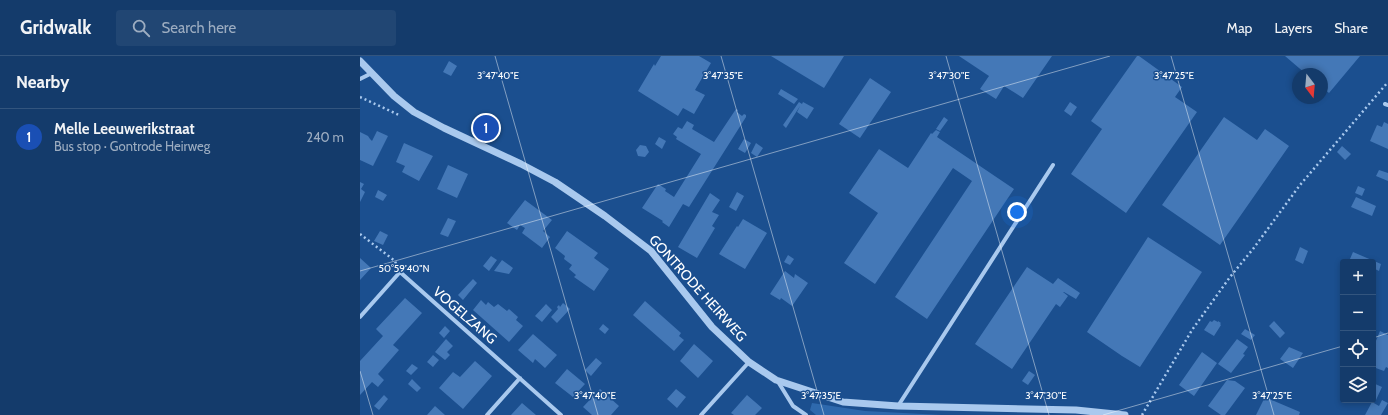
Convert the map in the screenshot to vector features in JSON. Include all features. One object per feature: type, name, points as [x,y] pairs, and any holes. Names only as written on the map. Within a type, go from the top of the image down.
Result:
[{"type":"street","name":"GONTRODE HEIRWEG","points":[[360,61],[394,96],[414,112],[555,182],[651,251],[712,326],[749,362],[776,380],[843,402],[898,406],[1125,415]]},
{"type":"street","points":[[360,79],[372,73]]},
{"type":"street","points":[[898,406],[1053,165]]},
{"type":"street","points":[[360,317],[400,272]]},
{"type":"street","name":"VOGELZANG","points":[[400,272],[561,415]]},
{"type":"street","points":[[701,415],[749,362]]},
{"type":"street","points":[[487,415],[520,378]]},
{"type":"street","name":"GONTRODE HEIRWEG","points":[[776,380],[793,406],[806,415]]},
{"type":"path","points":[[1142,415],[1192,330],[1230,277],[1300,186],[1388,82]]},
{"type":"path","points":[[360,234],[395,261],[400,272]]},
{"type":"shaded area","points":[[812,403],[865,411],[942,415],[816,415],[810,410]]},
{"type":"building","points":[[661,56],[699,56],[711,63],[695,90],[705,95],[694,114],[683,108],[678,116],[638,91],[654,64],[655,66]]},
{"type":"building","points":[[771,56],[844,56],[824,88]]},
{"type":"building","points":[[959,56],[1052,56],[1023,98],[1004,86],[996,99],[980,89],[989,76]]},
{"type":"building","points":[[1137,56],[1182,87],[1175,97],[1197,112],[1126,213],[1071,174],[1102,129],[1091,121]]},
{"type":"building","points":[[1285,56],[1360,56],[1329,93],[1328,68],[1299,68]]},
{"type":"building","points":[[449,61],[457,66],[451,76],[443,72]]},
{"type":"building","points":[[870,78],[891,92],[860,138],[839,124]]},
{"type":"building","points":[[781,89],[798,99],[794,104],[778,94]]},
{"type":"building","points":[[799,102],[802,104],[803,102],[814,108],[807,119],[797,112],[800,106],[786,128],[783,125]]},
{"type":"building","points":[[1070,102],[1077,107],[1071,116],[1064,111]]},
{"type":"building","points":[[736,109],[742,116],[744,114],[746,117],[689,207],[683,204],[669,227],[662,222],[663,221],[642,208],[658,184],[674,197],[701,154],[676,139],[677,137],[673,134],[678,127],[682,129],[687,121],[694,125],[692,129],[714,142]]},
{"type":"building","points":[[944,117],[948,120],[940,131],[936,129]]},
{"type":"building","points":[[1224,117],[1257,140],[1265,129],[1289,146],[1220,245],[1162,205]]},
{"type":"building","points":[[1384,122],[1388,124],[1388,149],[1370,141],[1377,125],[1382,127]]},
{"type":"building","points":[[936,130],[940,132],[937,137],[1014,189],[927,319],[895,297],[972,181],[953,168],[875,284],[844,263],[878,213],[849,193],[879,149],[908,168],[931,133],[932,134]]},
{"type":"building","points":[[377,131],[388,136],[373,166],[360,160],[360,132],[368,136],[372,141]]},
{"type":"building","points":[[659,137],[666,141],[662,149],[655,144]]},
{"type":"building","points":[[744,139],[751,143],[745,153],[738,149]]},
{"type":"building","points":[[404,143],[433,156],[419,181],[402,172],[405,166],[396,162]]},
{"type":"building","points":[[756,143],[763,148],[757,157],[751,153]]},
{"type":"building","points":[[640,145],[646,146],[649,152],[645,157],[638,156],[636,150]]},
{"type":"building","points":[[1342,146],[1351,154],[1345,160],[1337,152]]},
{"type":"building","points":[[448,165],[468,174],[457,198],[437,189]]},
{"type":"building","points":[[1379,170],[1388,173],[1388,181],[1376,176]]},
{"type":"building","points":[[360,182],[364,184],[361,189],[365,192],[360,202]]},
{"type":"building","points":[[1358,186],[1365,189],[1362,196],[1355,193]]},
{"type":"building","points":[[378,190],[387,195],[383,201],[375,197]]},
{"type":"building","points":[[737,192],[744,196],[736,211],[729,207]]},
{"type":"building","points":[[710,193],[720,200],[712,212],[719,215],[712,226],[715,228],[697,258],[678,247]]},
{"type":"building","points":[[1356,197],[1376,206],[1372,216],[1351,207]]},
{"type":"building","points":[[525,200],[552,220],[543,231],[550,237],[542,248],[522,233],[525,228],[520,225],[517,230],[507,223]]},
{"type":"building","points":[[448,218],[456,221],[448,237],[440,234]]},
{"type":"building","points":[[743,219],[767,233],[745,269],[719,254]]},
{"type":"building","points":[[380,231],[388,235],[383,245],[374,241]]},
{"type":"building","points":[[567,231],[598,253],[594,258],[609,269],[594,291],[574,277],[576,275],[569,269],[572,265],[564,259],[565,256],[555,248]]},
{"type":"building","points":[[1148,237],[1202,272],[1140,367],[1087,332]]},
{"type":"building","points":[[1300,247],[1308,251],[1303,264],[1295,260]]},
{"type":"building","points":[[1353,252],[1369,259],[1350,259]]},
{"type":"building","points":[[788,255],[794,259],[790,265],[784,262]]},
{"type":"building","points":[[491,256],[497,260],[489,271],[483,266]]},
{"type":"building","points":[[360,258],[371,268],[360,280]]},
{"type":"building","points":[[502,260],[513,268],[509,274],[494,271]]},
{"type":"building","points":[[1376,262],[1381,264],[1379,271],[1376,270]]},
{"type":"building","points":[[1027,267],[1053,284],[1058,278],[1080,293],[1076,299],[1063,292],[1068,296],[1060,307],[1056,304],[1012,369],[975,344]]},
{"type":"building","points":[[785,271],[794,278],[795,274],[808,283],[792,306],[781,298],[780,300],[770,294]]},
{"type":"building","points":[[473,279],[477,283],[463,300],[458,295]]},
{"type":"building","points":[[405,298],[422,313],[393,345],[399,350],[378,374],[384,380],[378,387],[372,382],[360,395],[360,361],[383,336],[376,329]]},
{"type":"building","points":[[481,300],[486,305],[488,302],[494,307],[498,304],[507,311],[509,309],[518,317],[516,320],[523,326],[509,342],[473,310]]},
{"type":"building","points":[[645,301],[681,333],[679,336],[684,340],[674,351],[633,315]]},
{"type":"building","points":[[563,303],[570,309],[557,323],[551,317],[558,309],[557,307],[559,305],[560,307]]},
{"type":"building","points":[[546,304],[552,310],[542,322],[535,316]]},
{"type":"building","points":[[1214,320],[1221,323],[1221,325],[1214,336],[1204,330],[1210,321],[1212,322]]},
{"type":"building","points":[[1274,321],[1285,333],[1280,338],[1269,326]]},
{"type":"building","points":[[603,324],[609,329],[605,334],[599,329]]},
{"type":"building","points":[[445,326],[450,331],[444,338],[439,333]]},
{"type":"building","points":[[1245,329],[1255,335],[1251,340],[1241,334]]},
{"type":"building","points":[[1380,331],[1388,335],[1388,368],[1386,367],[1384,371],[1376,368],[1376,341]]},
{"type":"building","points":[[533,334],[557,355],[545,368],[535,359],[533,363],[518,350]]},
{"type":"building","points":[[446,339],[453,346],[447,352],[450,355],[445,360],[435,352]]},
{"type":"building","points":[[1237,339],[1248,347],[1243,354],[1245,355],[1231,373],[1218,364]]},
{"type":"building","points":[[694,344],[713,361],[698,378],[680,361]]},
{"type":"building","points":[[1289,347],[1303,353],[1293,368],[1280,359]]},
{"type":"building","points":[[1202,352],[1217,363],[1194,396],[1179,385]]},
{"type":"building","points":[[433,355],[439,360],[433,367],[427,362]]},
{"type":"building","points":[[596,358],[602,363],[591,376],[585,370]]},
{"type":"building","points":[[475,361],[492,376],[463,409],[439,388],[453,372],[460,377]]},
{"type":"building","points":[[412,364],[418,368],[411,375],[406,371]]},
{"type":"building","points":[[567,369],[585,384],[573,397],[555,383]]},
{"type":"building","points":[[1029,371],[1035,375],[1028,385],[1022,381]]},
{"type":"building","points":[[412,379],[421,388],[417,392],[408,384]]},
{"type":"building","points":[[1227,380],[1235,381],[1245,388],[1225,415],[1221,415],[1208,406]]},
{"type":"building","points":[[1376,384],[1382,387],[1376,400]]},
{"type":"building","points":[[600,389],[619,406],[611,415],[592,415],[583,407]]},
{"type":"building","points":[[676,389],[686,397],[677,408],[667,399]]},
{"type":"building","points":[[384,395],[388,399],[379,410],[374,406]]},
{"type":"building","points":[[747,395],[762,408],[755,415],[734,415],[731,413]]},
{"type":"building","points":[[1265,397],[1300,412],[1299,415],[1256,415]]},
{"type":"building","points":[[1382,400],[1388,403],[1381,415],[1365,415],[1371,403],[1379,406]]},
{"type":"building","points":[[522,403],[536,415],[511,415]]},
{"type":"building","points":[[435,406],[445,415],[427,415]]},
{"type":"place","name":"Melle Leeuwerikstraat","points":[[486,128]]}]
